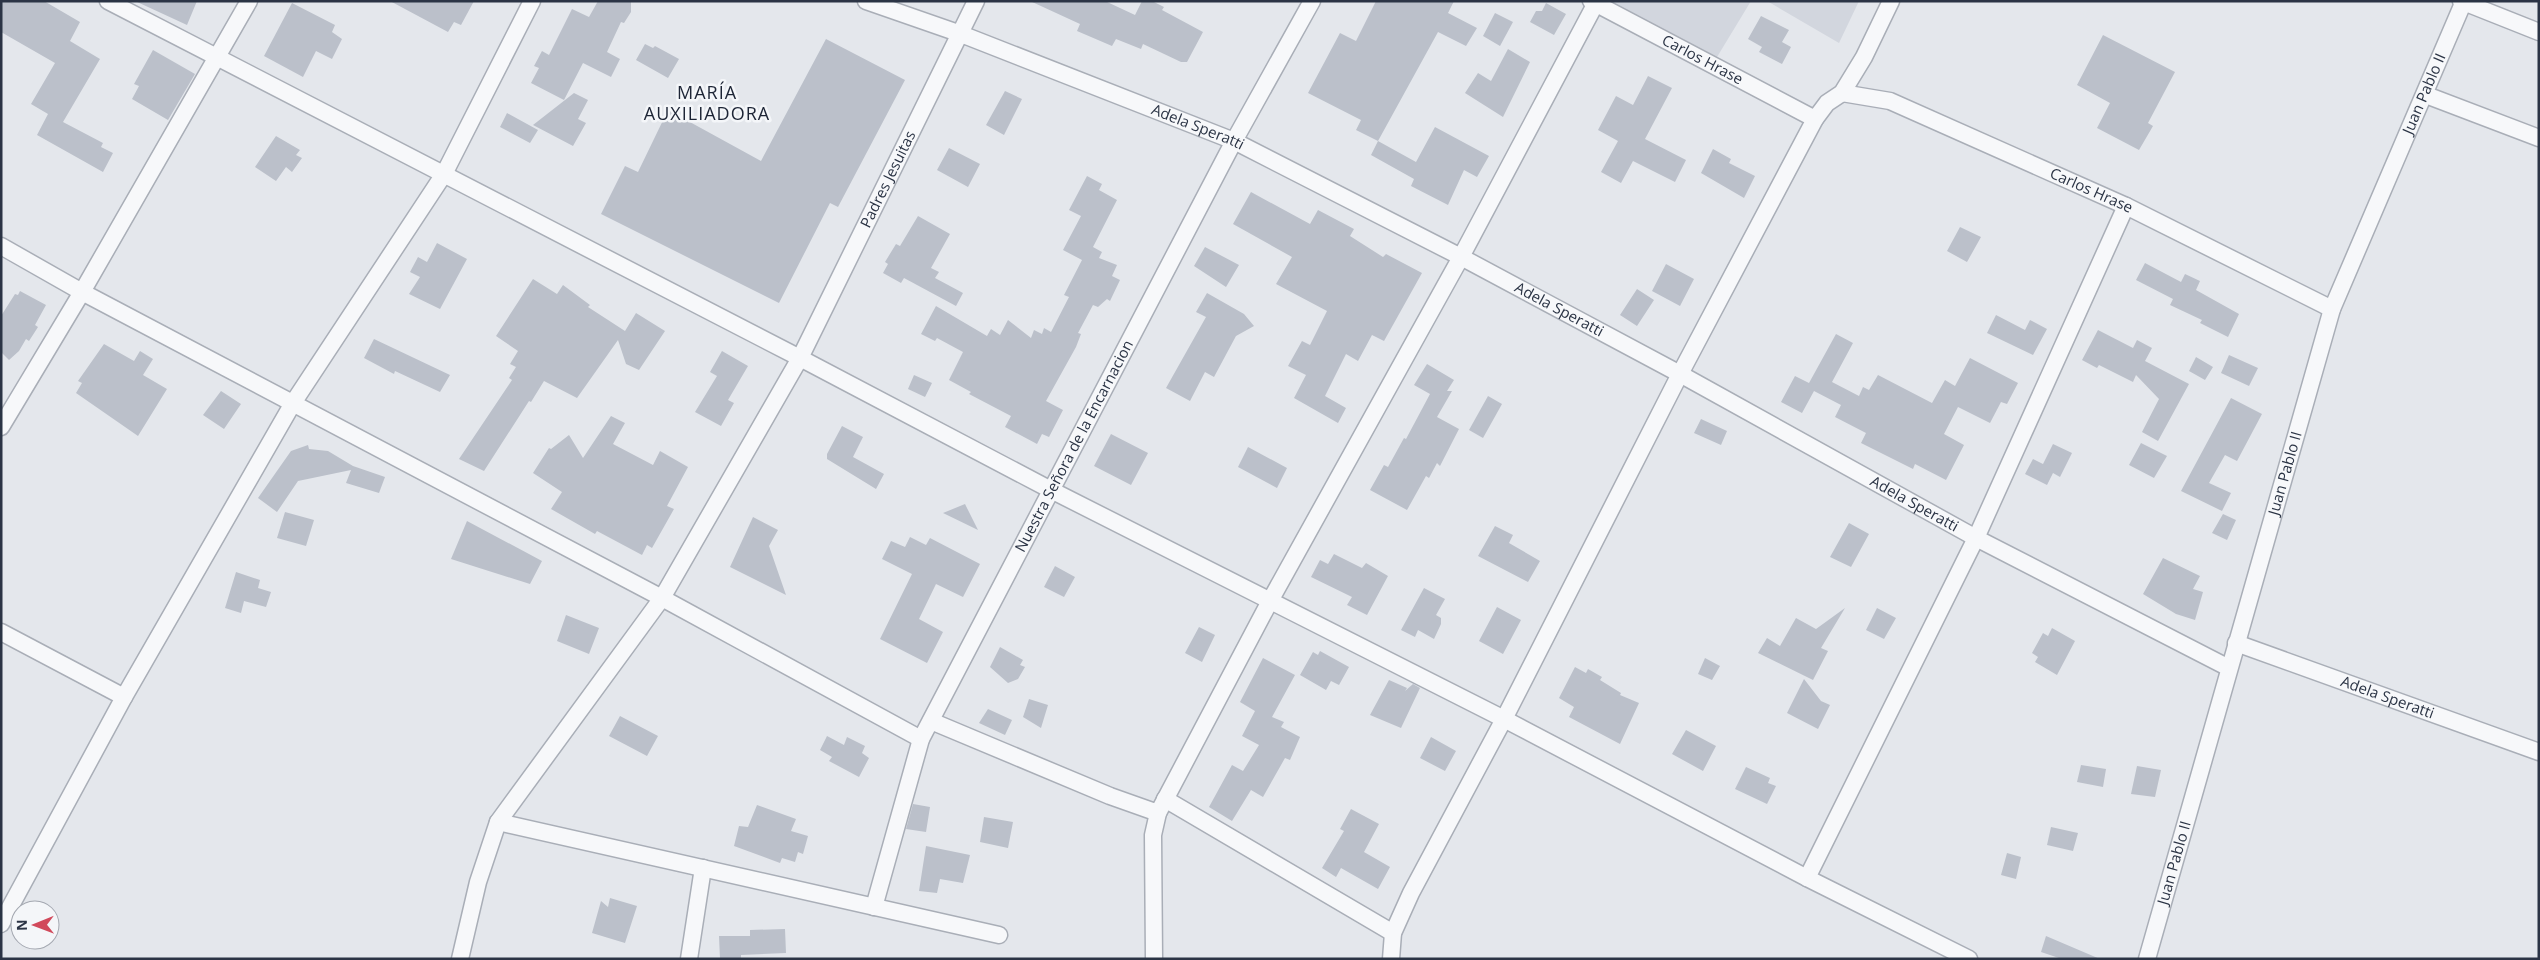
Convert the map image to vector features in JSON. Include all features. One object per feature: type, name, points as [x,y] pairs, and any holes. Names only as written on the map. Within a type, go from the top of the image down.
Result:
[{"type":"street","points":[[108,1],[800,358],[1051,490],[1504,719],[1807,878],[1969,959]]},
{"type":"street","points":[[1,427],[82,292],[249,1]]},
{"type":"street","points":[[1,924],[124,696],[293,403],[444,174],[532,1]]},
{"type":"street","name":"Adela Speratti","points":[[866,1],[961,34],[1234,141],[1461,257],[1680,374],[1976,538],[2229,668]]},
{"type":"street","name":"Padres Jesuitas","points":[[460,959],[478,882],[498,822],[662,598],[800,358],[976,1]]},
{"type":"street","name":"Nuestra Señora de la Encarnacion","points":[[874,906],[921,739],[1234,141],[1312,1]]},
{"type":"street","points":[[1391,959],[1394,933],[1411,893],[1504,719],[1680,374],[1815,118],[1827,103],[1842,93],[1864,57],[1892,1]]},
{"type":"street","points":[[1154,959],[1153,834],[1162,806],[1270,601],[1461,257],[1594,2]]},
{"type":"street","name":"Carlos Hrase","points":[[1594,2],[1815,118]]},
{"type":"street","points":[[2463,2],[2539,32]]},
{"type":"street","name":"Juan Pablo II","points":[[2147,959],[2332,309],[2426,95],[2463,2]]},
{"type":"street","name":"Carlos Hrase","points":[[1842,93],[1890,101],[2126,206],[2332,309]]},
{"type":"street","points":[[2426,95],[2539,138]]},
{"type":"street","points":[[1807,878],[1976,538],[2126,206]]},
{"type":"street","points":[[1,246],[82,292],[662,598],[921,739]]},
{"type":"street","points":[[1,632],[124,696]]},
{"type":"street","name":"Adela Speratti","points":[[2236,643],[2539,752]]},
{"type":"street","points":[[931,720],[1110,796],[1162,806],[1394,933]]},
{"type":"street","points":[[498,822],[999,935]]},
{"type":"street","points":[[689,959],[704,868]]},
{"type":"shaded area","points":[[1603,1],[1751,1],[1714,62]]},
{"type":"shaded area","points":[[1767,1],[1859,1],[1839,43]]},
{"type":"building","points":[[1,1],[44,1],[80,22],[70,41],[100,59],[63,122],[103,143],[101,147],[113,153],[103,172],[37,135],[48,114],[31,104],[55,63],[1,32]]},
{"type":"building","points":[[135,1],[197,1],[187,25]]},
{"type":"building","points":[[390,1],[474,1],[461,25],[454,22],[448,32]]},
{"type":"building","points":[[598,1],[631,1],[631,12],[624,23],[621,22],[607,52],[620,59],[611,77],[583,63],[564,100],[531,83],[539,68],[534,66],[542,51],[549,55],[572,9],[589,17]]},
{"type":"building","points":[[1030,1],[1105,1],[1135,15],[1142,1],[1152,1],[1164,7],[1162,10],[1203,32],[1187,62],[1181,62],[1143,44],[1141,49],[1116,39],[1112,46],[1077,31],[1080,24]]},
{"type":"building","points":[[1376,1],[1454,1],[1448,13],[1477,28],[1466,46],[1438,32],[1378,141],[1356,130],[1361,120],[1308,93],[1340,33],[1356,41]]},
{"type":"building","points":[[292,3],[335,25],[332,32],[342,39],[332,59],[316,51],[303,77],[264,56]]},
{"type":"building","points":[[1546,3],[1566,14],[1554,35],[1530,22],[1536,11],[1542,11]]},
{"type":"building","points":[[1495,13],[1513,22],[1500,46],[1483,36]]},
{"type":"building","points":[[1761,16],[1789,30],[1782,42],[1791,47],[1782,64],[1759,52],[1762,47],[1748,39]]},
{"type":"building","points":[[2103,35],[2175,72],[2148,123],[2153,126],[2139,150],[2097,128],[2110,103],[2077,85]]},
{"type":"building","points":[[826,39],[905,80],[838,207],[830,203],[779,303],[601,214],[625,166],[638,172],[668,110],[761,161]]},
{"type":"building","points":[[645,44],[653,48],[655,46],[679,59],[668,78],[636,60]]},
{"type":"building","points":[[1508,49],[1530,62],[1503,117],[1465,93],[1478,73],[1491,81]]},
{"type":"building","points":[[153,50],[195,74],[168,120],[132,99],[139,86],[134,84]]},
{"type":"building","points":[[1648,76],[1672,88],[1645,139],[1686,160],[1675,182],[1633,161],[1621,183],[1601,172],[1618,141],[1598,130],[1616,96],[1633,105]]},
{"type":"building","points":[[1005,91],[1022,99],[1004,135],[986,125]]},
{"type":"building","points":[[574,93],[588,100],[578,119],[586,123],[573,146],[533,125]]},
{"type":"building","points":[[507,113],[538,130],[530,143],[500,127]]},
{"type":"building","points":[[1435,127],[1489,156],[1477,177],[1464,170],[1448,205],[1411,186],[1414,179],[1371,155],[1378,141],[1416,162]]},
{"type":"building","points":[[276,136],[300,150],[296,155],[302,158],[292,172],[286,167],[276,181],[255,167]]},
{"type":"building","points":[[949,148],[980,164],[968,187],[937,170]]},
{"type":"building","points":[[1713,149],[1731,159],[1729,163],[1755,176],[1744,198],[1701,173]]},
{"type":"building","points":[[1087,176],[1102,184],[1099,190],[1117,200],[1093,247],[1102,252],[1099,258],[1117,265],[1112,276],[1120,280],[1110,301],[1107,299],[1098,307],[1093,305],[1078,333],[1081,334],[1076,347],[1046,401],[1063,410],[1049,437],[1042,434],[1037,444],[1005,427],[1011,416],[969,394],[971,392],[949,380],[963,352],[937,338],[935,341],[921,334],[936,306],[987,336],[991,329],[1000,335],[1008,320],[1031,338],[1034,330],[1042,334],[1044,328],[1051,332],[1069,297],[1064,295],[1082,260],[1063,250],[1081,216],[1069,210]]},
{"type":"building","points":[[1251,192],[1310,224],[1318,210],[1354,229],[1350,236],[1383,257],[1386,254],[1422,273],[1384,341],[1372,335],[1358,361],[1346,354],[1325,396],[1346,408],[1338,423],[1294,398],[1306,375],[1288,366],[1302,341],[1310,345],[1327,311],[1276,284],[1292,257],[1233,224]]},
{"type":"building","points":[[918,216],[950,234],[931,268],[939,272],[935,278],[963,293],[956,306],[904,278],[901,283],[883,273],[888,264],[885,262],[896,244],[900,246]]},
{"type":"building","points":[[1960,227],[1981,237],[1967,262],[1947,251]]},
{"type":"building","points":[[437,243],[467,259],[440,309],[409,294],[420,277],[410,272],[418,257],[427,262]]},
{"type":"building","points":[[1205,247],[1239,265],[1226,287],[1194,266]]},
{"type":"building","points":[[2145,263],[2181,282],[2185,274],[2200,281],[2196,290],[2239,314],[2228,337],[2200,323],[2202,320],[2170,305],[2173,299],[2136,280]]},
{"type":"building","points":[[1666,264],[1694,279],[1680,306],[1652,291]]},
{"type":"building","points":[[533,279],[557,294],[563,285],[590,305],[588,307],[625,331],[636,313],[665,331],[639,370],[626,364],[618,340],[577,398],[544,381],[484,471],[459,459],[512,380],[509,378],[516,367],[510,364],[518,351],[496,336]]},
{"type":"building","points":[[1637,289],[1654,300],[1637,326],[1620,315]]},
{"type":"building","points":[[20,291],[46,305],[35,325],[38,327],[29,341],[26,339],[19,351],[9,360],[1,352],[1,316],[15,294],[18,295]]},
{"type":"building","points":[[1207,293],[1244,314],[1254,326],[1236,336],[1214,377],[1205,372],[1190,401],[1166,388],[1206,317],[1196,312]]},
{"type":"building","points":[[1996,315],[2025,330],[2030,320],[2047,329],[2033,355],[1987,333]]},
{"type":"building","points":[[2098,330],[2133,348],[2137,340],[2152,348],[2145,361],[2189,384],[2158,441],[2142,432],[2159,399],[2136,375],[2133,382],[2099,365],[2097,368],[2082,360]]},
{"type":"building","points":[[1836,334],[1853,343],[1832,382],[1859,396],[1863,387],[1869,390],[1878,375],[1932,403],[1945,380],[1955,386],[1970,358],[2018,383],[2007,404],[2001,402],[1990,423],[1958,407],[1944,434],[1964,445],[1946,480],[1915,464],[1913,469],[1861,443],[1866,433],[1835,417],[1841,405],[1814,391],[1802,413],[1781,402],[1795,376],[1809,383]]},
{"type":"building","points":[[374,339],[450,375],[440,392],[395,371],[394,374],[364,358]]},
{"type":"building","points":[[104,344],[134,361],[140,351],[153,359],[143,375],[167,389],[138,436],[76,393],[82,383],[78,381]]},
{"type":"building","points":[[722,351],[748,366],[728,400],[734,403],[721,426],[695,412],[717,376],[710,372]]},
{"type":"building","points":[[2229,355],[2258,368],[2249,386],[2221,373]]},
{"type":"building","points":[[2196,357],[2213,367],[2205,380],[2189,371]]},
{"type":"building","points":[[1427,364],[1454,380],[1447,391],[1452,391],[1437,417],[1459,429],[1440,466],[1437,463],[1429,478],[1426,476],[1407,510],[1370,490],[1384,465],[1388,467],[1404,438],[1406,439],[1430,394],[1414,385]]},
{"type":"building","points":[[914,375],[932,383],[925,397],[908,389]]},
{"type":"building","points":[[221,391],[241,404],[224,429],[203,415]]},
{"type":"building","points":[[1488,396],[1502,404],[1483,438],[1469,430]]},
{"type":"building","points":[[2231,398],[2262,414],[2237,461],[2225,455],[2209,483],[2231,493],[2222,511],[2181,491]]},
{"type":"building","points":[[611,416],[625,423],[613,444],[653,465],[660,451],[688,467],[667,506],[674,509],[652,548],[647,545],[642,555],[597,531],[595,534],[551,509],[562,492],[533,473],[549,448],[551,449],[569,435],[583,458]]},
{"type":"building","points":[[1701,419],[1727,431],[1721,445],[1694,433]]},
{"type":"building","points":[[842,426],[863,437],[853,457],[884,474],[876,489],[827,459],[827,454]]},
{"type":"building","points":[[1111,434],[1148,453],[1131,485],[1094,466]]},
{"type":"building","points":[[2141,443],[2167,456],[2154,478],[2129,465]]},
{"type":"building","points":[[2053,444],[2072,453],[2060,477],[2053,473],[2047,485],[2025,474],[2033,459],[2043,464]]},
{"type":"building","points":[[308,445],[309,449],[328,451],[353,466],[385,477],[379,493],[346,483],[351,470],[298,481],[277,512],[258,498],[291,451]]},
{"type":"building","points":[[1248,447],[1287,468],[1277,488],[1238,467]]},
{"type":"building","points":[[965,504],[978,530],[943,513]]},
{"type":"building","points":[[285,512],[314,520],[306,546],[277,538]]},
{"type":"building","points":[[2223,514],[2236,520],[2227,540],[2212,533]]},
{"type":"building","points":[[753,517],[778,530],[769,546],[786,595],[730,567]]},
{"type":"building","points":[[467,521],[542,561],[530,584],[451,559]]},
{"type":"building","points":[[1849,523],[1869,534],[1851,567],[1830,557]]},
{"type":"building","points":[[1495,526],[1513,535],[1509,543],[1540,561],[1528,582],[1478,556]]},
{"type":"building","points":[[910,537],[926,545],[930,538],[980,564],[963,597],[936,584],[919,619],[943,632],[927,663],[880,639],[912,574],[882,559],[891,541],[905,547]]},
{"type":"building","points":[[1334,554],[1362,568],[1366,563],[1388,576],[1367,615],[1347,605],[1352,597],[1311,577],[1320,560],[1328,564]]},
{"type":"building","points":[[2163,558],[2200,576],[2193,589],[2203,592],[2195,620],[2176,614],[2143,594]]},
{"type":"building","points":[[1055,566],[1075,577],[1064,597],[1044,587]]},
{"type":"building","points":[[236,572],[260,580],[258,588],[271,592],[266,607],[244,601],[241,613],[225,608]]},
{"type":"building","points":[[1424,588],[1445,599],[1436,615],[1441,618],[1441,624],[1434,639],[1418,630],[1415,637],[1401,630]]},
{"type":"building","points":[[1497,607],[1521,620],[1503,654],[1479,641]]},
{"type":"building","points":[[1845,608],[1821,648],[1828,651],[1813,680],[1758,653],[1767,638],[1780,646],[1796,618],[1816,629]]},
{"type":"building","points":[[1877,608],[1896,618],[1884,639],[1866,630]]},
{"type":"building","points":[[566,615],[599,628],[589,654],[557,641]]},
{"type":"building","points":[[1199,627],[1215,635],[1202,662],[1185,653]]},
{"type":"building","points":[[2052,628],[2075,641],[2057,675],[2035,662],[2038,657],[2032,653],[2043,633],[2048,636]]},
{"type":"building","points":[[1000,647],[1023,660],[1020,665],[1025,667],[1018,679],[1008,683],[990,667]]},
{"type":"building","points":[[1320,651],[1349,667],[1339,685],[1331,681],[1326,690],[1300,675],[1313,652],[1318,655]]},
{"type":"building","points":[[1263,658],[1295,675],[1272,717],[1284,722],[1281,727],[1300,737],[1290,760],[1285,758],[1263,797],[1251,790],[1232,821],[1209,807],[1232,765],[1243,771],[1259,745],[1242,736],[1255,711],[1240,702]]},
{"type":"building","points":[[1705,658],[1720,666],[1712,680],[1698,674]]},
{"type":"building","points":[[1575,667],[1586,673],[1588,669],[1602,677],[1600,680],[1621,693],[1620,695],[1639,703],[1620,744],[1569,717],[1574,707],[1559,698]]},
{"type":"building","points":[[1804,679],[1821,701],[1830,705],[1818,729],[1787,713]]},
{"type":"building","points":[[1389,680],[1407,688],[1405,691],[1413,684],[1420,688],[1401,728],[1370,715]]},
{"type":"building","points":[[1029,699],[1048,705],[1041,728],[1023,717]]},
{"type":"building","points":[[988,709],[1012,720],[1005,735],[979,723]]},
{"type":"building","points":[[620,716],[658,736],[647,756],[609,736]]},
{"type":"building","points":[[1686,730],[1716,746],[1703,771],[1672,754]]},
{"type":"building","points":[[827,736],[844,745],[847,737],[865,746],[862,753],[869,758],[859,777],[829,761],[832,757],[820,750]]},
{"type":"building","points":[[1431,737],[1456,751],[1445,771],[1420,758]]},
{"type":"building","points":[[2081,765],[2106,769],[2103,787],[2077,782]]},
{"type":"building","points":[[2137,766],[2161,770],[2155,797],[2131,794]]},
{"type":"building","points":[[1746,767],[1770,778],[1768,783],[1776,786],[1767,804],[1735,789]]},
{"type":"building","points":[[913,804],[930,807],[926,832],[906,829]]},
{"type":"building","points":[[757,805],[796,819],[791,831],[808,836],[803,854],[798,852],[795,862],[782,858],[780,863],[734,846],[739,826],[748,827]]},
{"type":"building","points":[[1351,809],[1379,824],[1364,852],[1390,867],[1378,889],[1341,868],[1336,877],[1322,868],[1344,831],[1340,829]]},
{"type":"building","points":[[984,817],[1013,822],[1008,848],[980,842]]},
{"type":"building","points":[[2051,827],[2078,833],[2073,851],[2047,845]]},
{"type":"building","points":[[926,846],[970,855],[963,883],[940,879],[937,893],[919,891]]},
{"type":"building","points":[[2007,853],[2021,857],[2016,879],[2001,875]]},
{"type":"building","points":[[610,898],[637,906],[625,943],[592,933],[601,901],[608,907]]},
{"type":"building","points":[[785,929],[786,953],[741,955],[741,959],[720,959],[719,936],[750,936],[750,930]]},
{"type":"building","points":[[2046,936],[2100,959],[2062,959],[2041,952]]},
{"type":"district","name":"MARÍA AUXILIADORA","points":[[707,104]]}]
